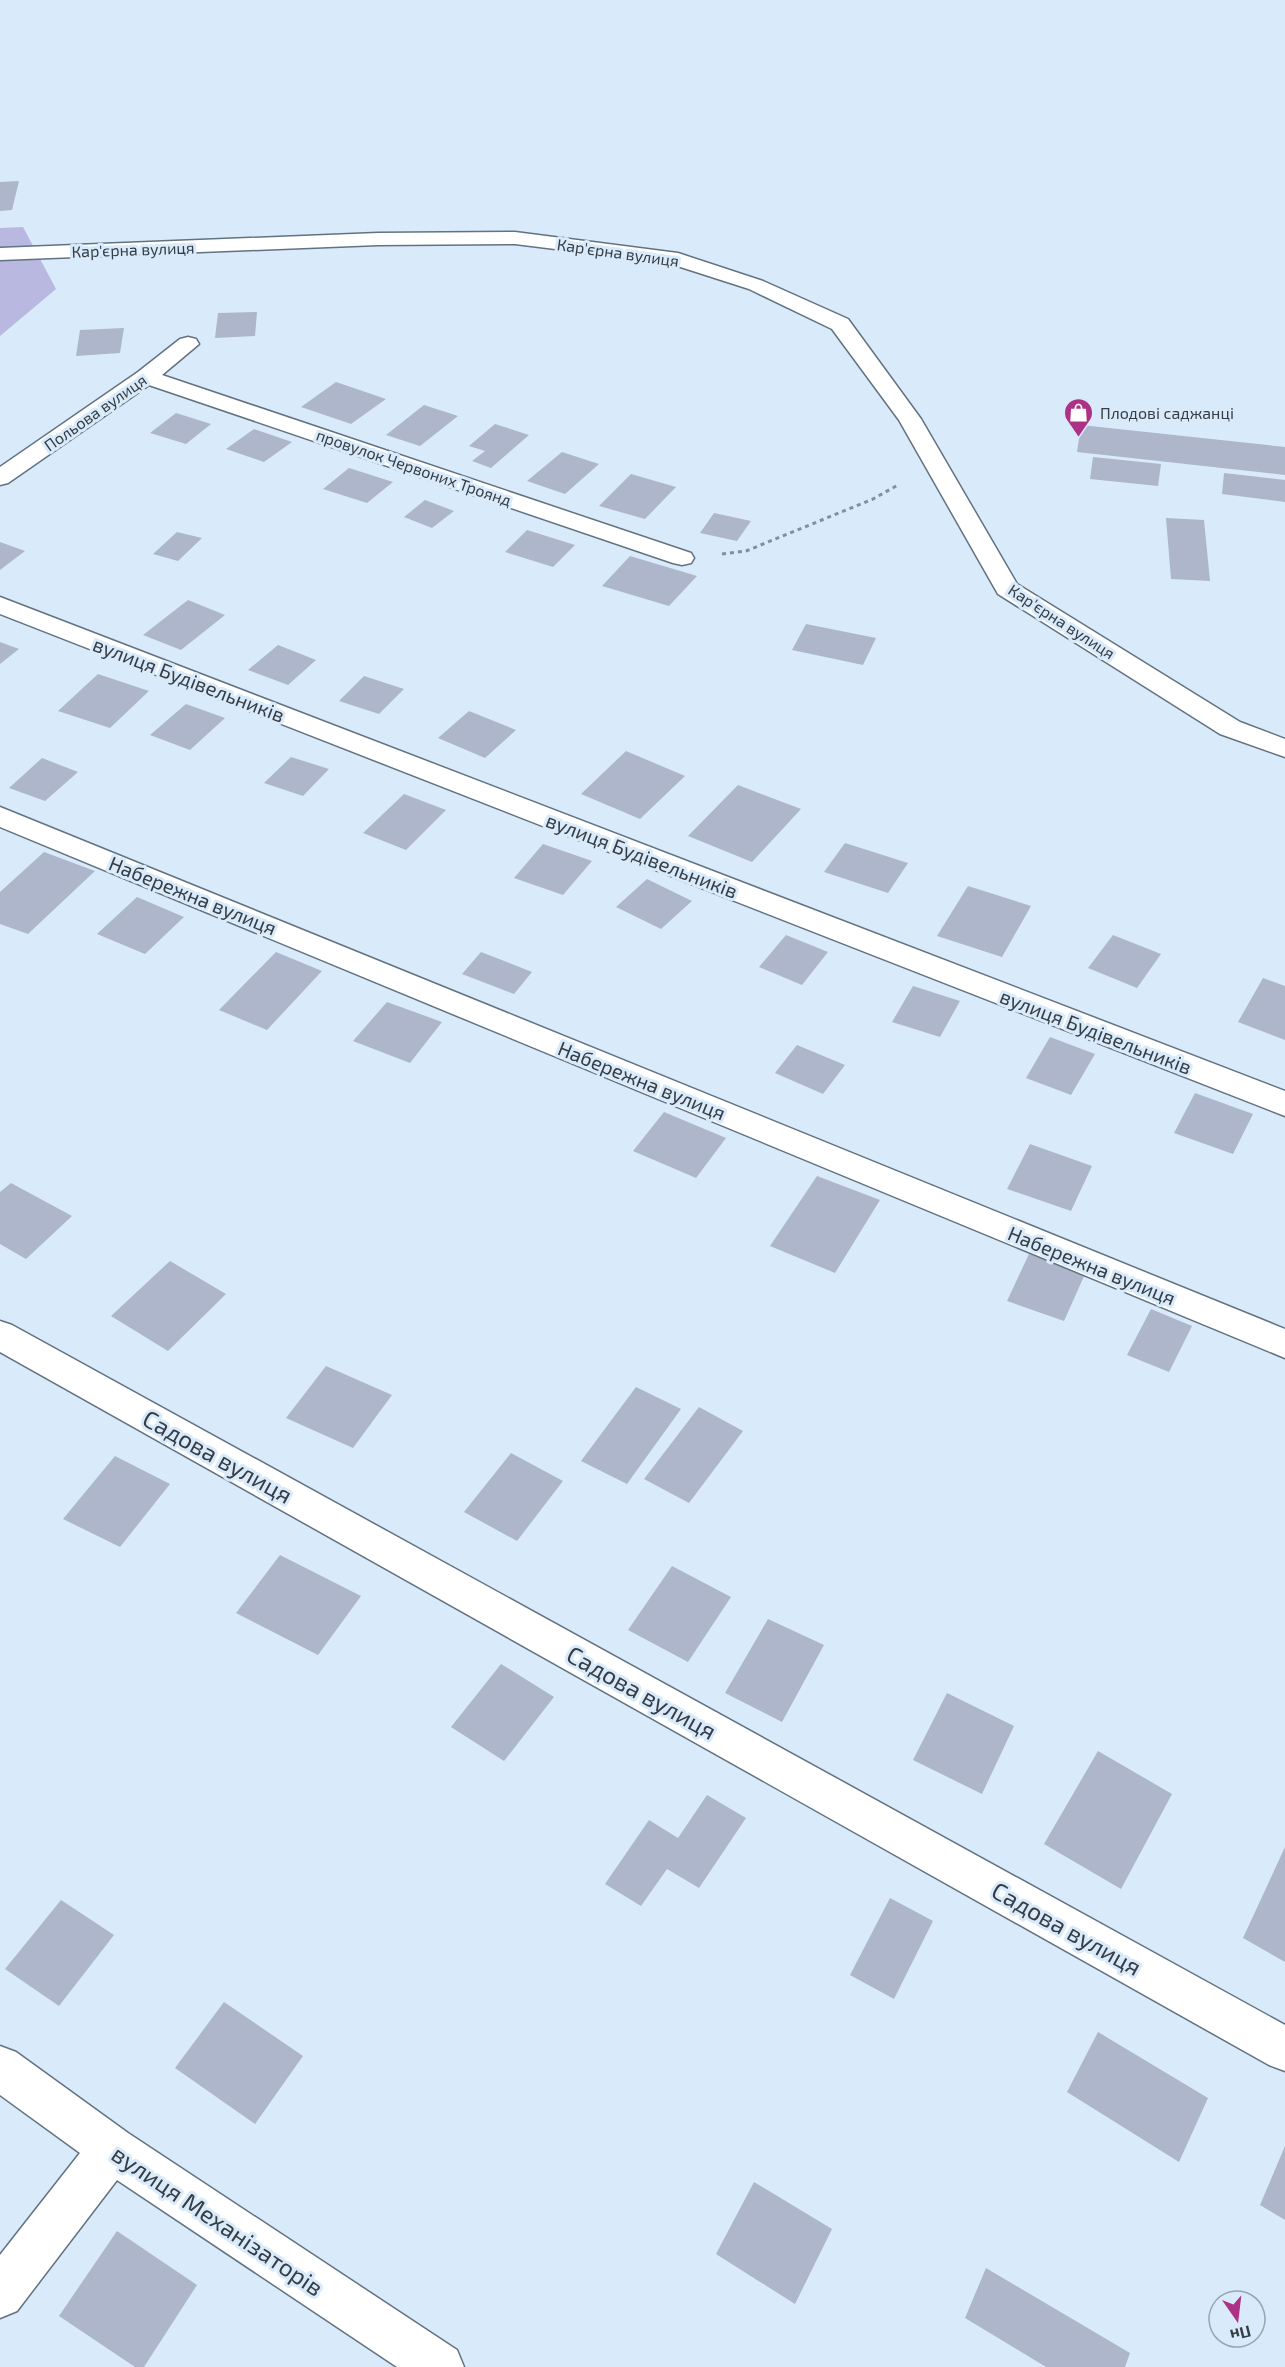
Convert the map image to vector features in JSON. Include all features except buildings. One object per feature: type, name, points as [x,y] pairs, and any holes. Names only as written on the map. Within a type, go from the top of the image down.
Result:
[{"type":"street","name":"Кар'єрна вулиця","points":[[0,254],[378,239],[515,238],[671,257],[756,285],[840,324],[910,419],[1007,589],[1230,728],[1285,749]]},
{"type":"street","name":"Польова вулиця","points":[[0,478],[146,377],[188,344]]},
{"type":"street","name":"провулок Червоних Троянд","points":[[146,377],[682,558]]},
{"type":"street","name":"вулиця Будівельників","points":[[0,605],[1285,1104]]},
{"type":"street","name":"Набережна вулиця","points":[[0,816],[1285,1344]]},
{"type":"street","name":"Садова вулиця","points":[[0,1335],[1285,2049]]},
{"type":"street","name":"вулиця Механізаторів","points":[[0,2068],[112,2150],[440,2367]]},
{"type":"street","points":[[0,2294],[112,2150]]},
{"type":"path","points":[[682,558],[746,551],[873,499],[935,464]]},
{"type":"shaded area","points":[[23,227],[56,289],[0,336],[0,228]]},
{"type":"place","name":"Плодові саджанці","points":[[1079,438]]}]
